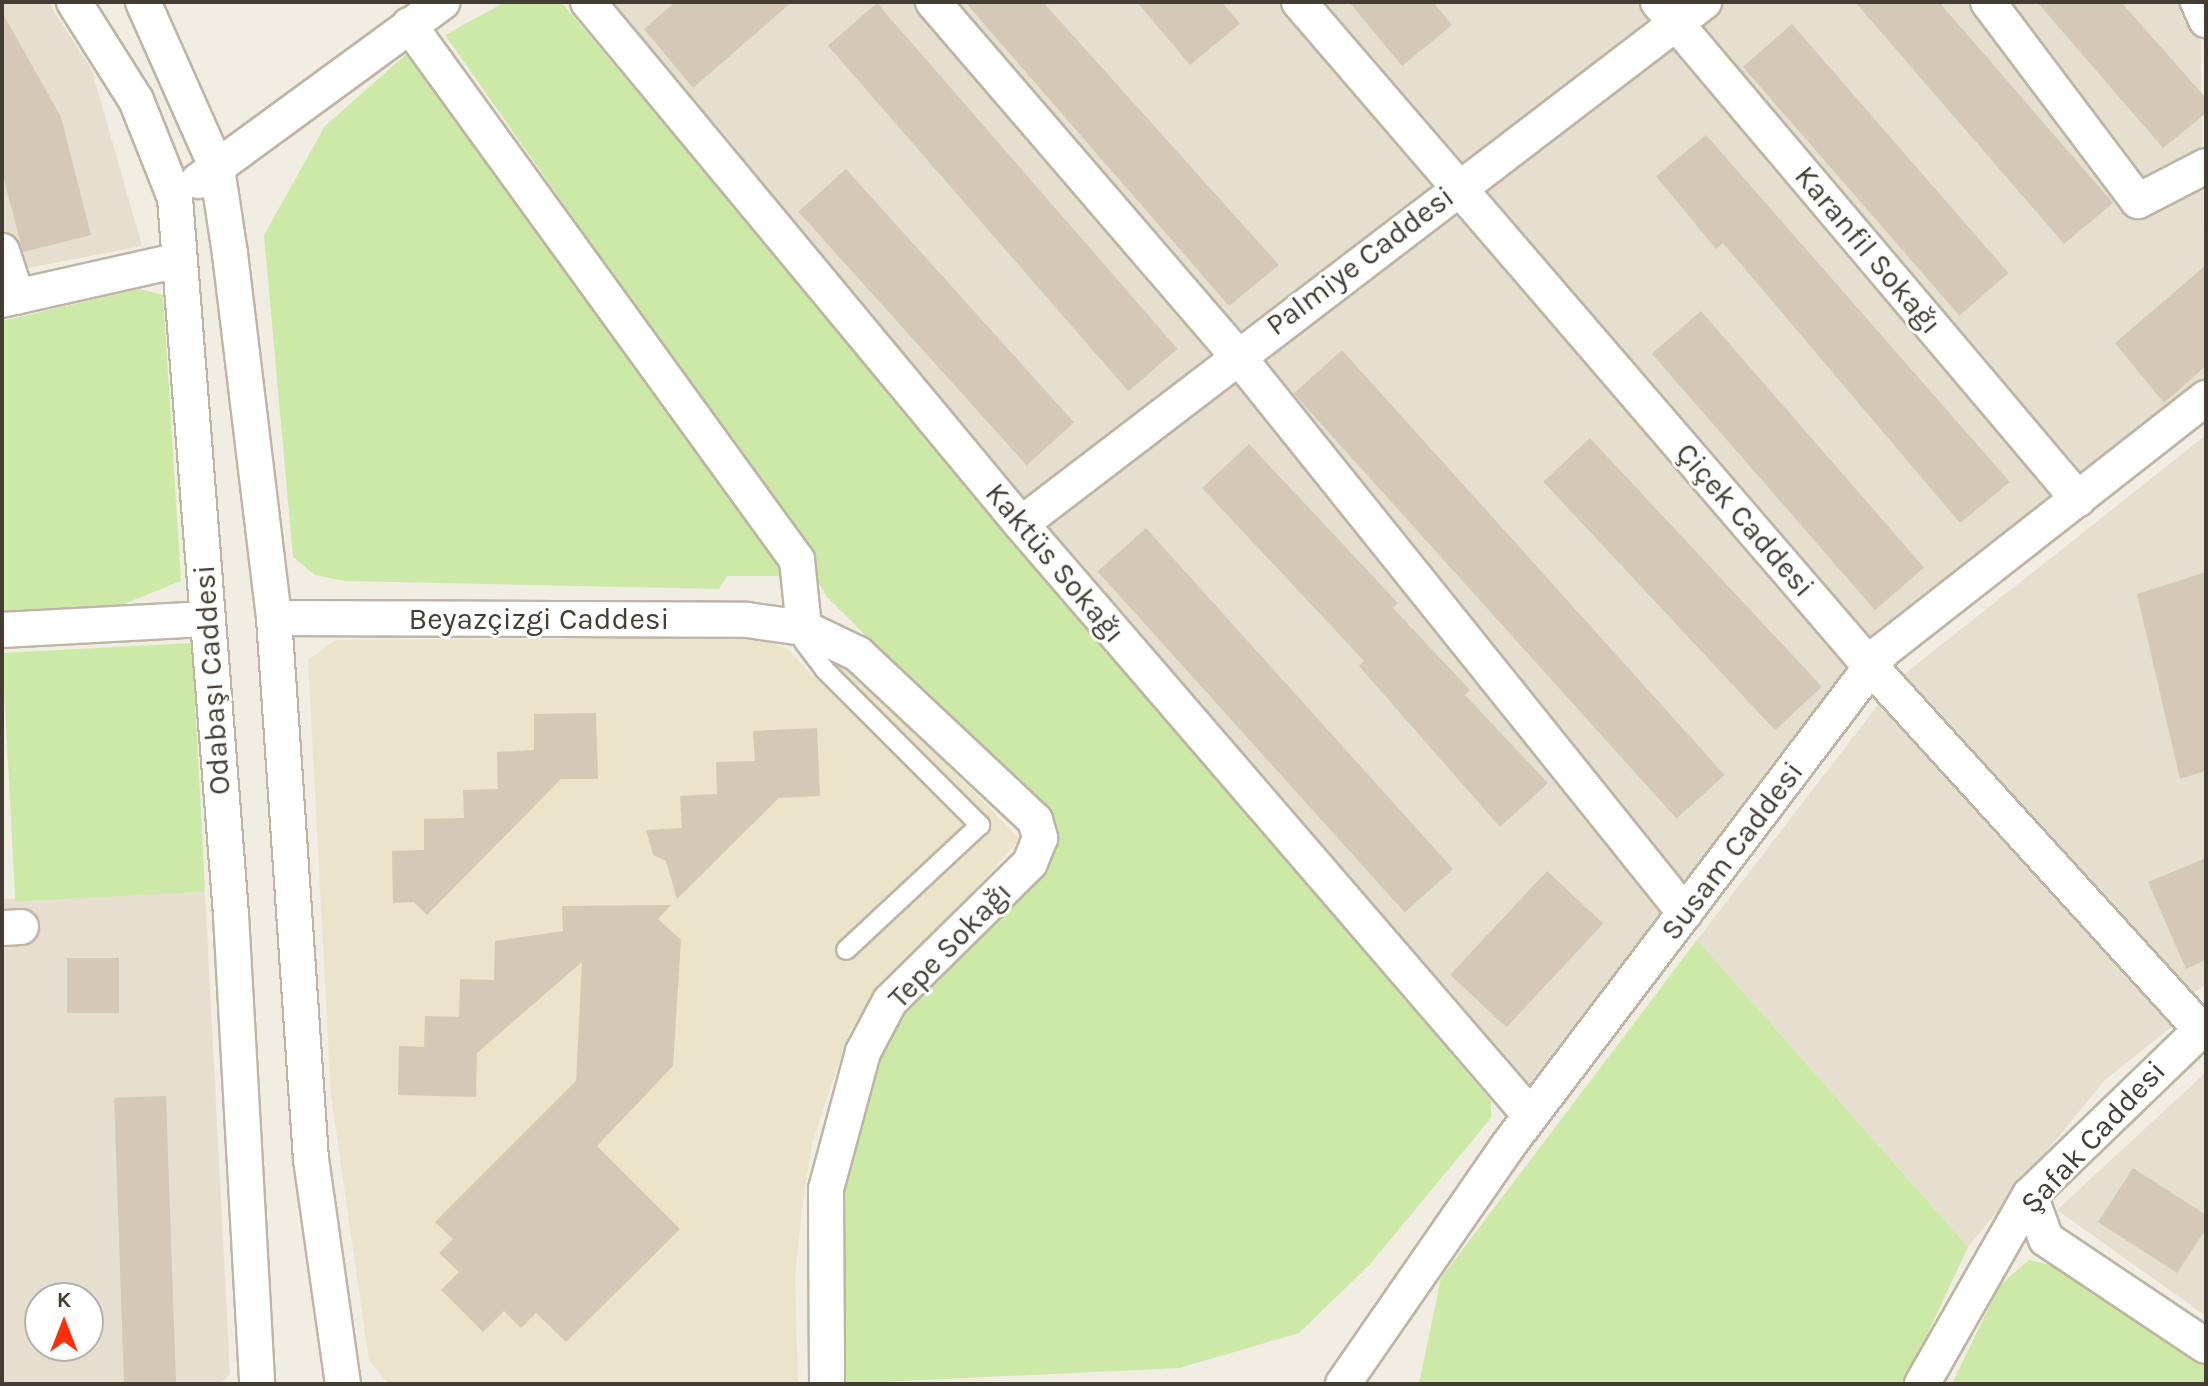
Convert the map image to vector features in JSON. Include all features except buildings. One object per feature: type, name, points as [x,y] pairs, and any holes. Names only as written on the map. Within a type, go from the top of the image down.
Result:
[{"type":"street","name":"Odabaşı Caddesi","points":[[74,2],[136,100],[175,198],[208,619],[257,1384]]},
{"type":"street","points":[[143,2],[217,168],[274,618],[311,1159],[343,1384]]},
{"type":"street","points":[[175,198],[443,2]]},
{"type":"street","name":"Kaktüs Sokağı","points":[[588,2],[1021,524],[1531,1116]]},
{"type":"street","points":[[933,2],[1236,354],[1685,913]]},
{"type":"street","name":"Çiçek Caddesi","points":[[1299,2],[1871,667],[2203,1027]]},
{"type":"street","name":"Palmiye Caddesi","points":[[1021,524],[1236,354],[1458,187],[1667,13],[1704,2]]},
{"type":"street","points":[[1988,2],[2138,201],[2206,166]]},
{"type":"street","points":[[2198,2],[2206,20]]},
{"type":"street","name":"Karanfil Sokağı","points":[[1667,13],[2078,499]]},
{"type":"street","points":[[409,25],[797,560],[804,628]]},
{"type":"street","points":[[2,251],[9,298],[180,260]]},
{"type":"street","name":"Susam Caddesi","points":[[1343,1384],[1531,1116],[1871,667],[2206,398]]},
{"type":"street","name":"Beyazçizgi Caddesi","points":[[274,618],[747,620],[804,628],[858,654],[1035,820],[1040,838]]},
{"type":"street","points":[[2,630],[208,619]]},
{"type":"street","name":"Tepe Sokağı","points":[[827,1384],[826,1189],[863,1052],[890,1001],[1030,863],[1040,838]]},
{"type":"street","name":"Şafak Caddesi","points":[[1922,1384],[2030,1195],[2203,1027]]},
{"type":"street","points":[[2030,1195],[2046,1239],[2206,1346]]},
{"type":"lane","points":[[804,628],[804,642],[824,669],[980,825],[846,950]]},
{"type":"shaded area","points":[[2,2],[48,2],[92,70],[142,246],[2,273]]},
{"type":"shaded area","points":[[589,2],[2200,2],[2206,406],[1883,651],[1531,1116]]},
{"type":"shaded area","points":[[2206,435],[2206,984],[2190,996],[1902,676]]},
{"type":"shaded area","points":[[756,638],[788,649],[813,677],[833,657],[846,662],[1020,839],[850,1030],[812,1143],[803,1202],[795,1276],[798,1384],[389,1384],[369,1361],[331,1096],[308,660],[336,640]]},
{"type":"shaded area","points":[[1884,697],[2174,1025],[2105,1080],[1968,1247],[1697,940]]},
{"type":"shaded area","points":[[205,892],[230,1374],[220,1384],[2,1384],[2,899]]},
{"type":"shaded area","points":[[2206,1072],[2206,1316],[2057,1210]]},
{"type":"green space","points":[[505,2],[561,2],[1491,1101],[1491,1118],[1370,1264],[1299,1333],[1179,1368],[837,1384],[841,1181],[886,1023],[1055,850],[1048,817],[827,597],[758,481],[445,35]]},
{"type":"green space","points":[[411,50],[784,569],[779,576],[727,576],[719,589],[345,581],[315,575],[293,557],[264,235],[325,126]]},
{"type":"green space","points":[[139,289],[163,295],[181,581],[99,614],[2,616],[2,321]]},
{"type":"green space","points":[[192,643],[205,892],[15,902],[2,653]]},
{"type":"green space","points":[[1697,940],[1968,1247],[1904,1384],[1419,1384],[1441,1278]]},
{"type":"green space","points":[[2029,1260],[2064,1268],[2206,1363],[2206,1384],[1952,1384],[1999,1286]]}]
